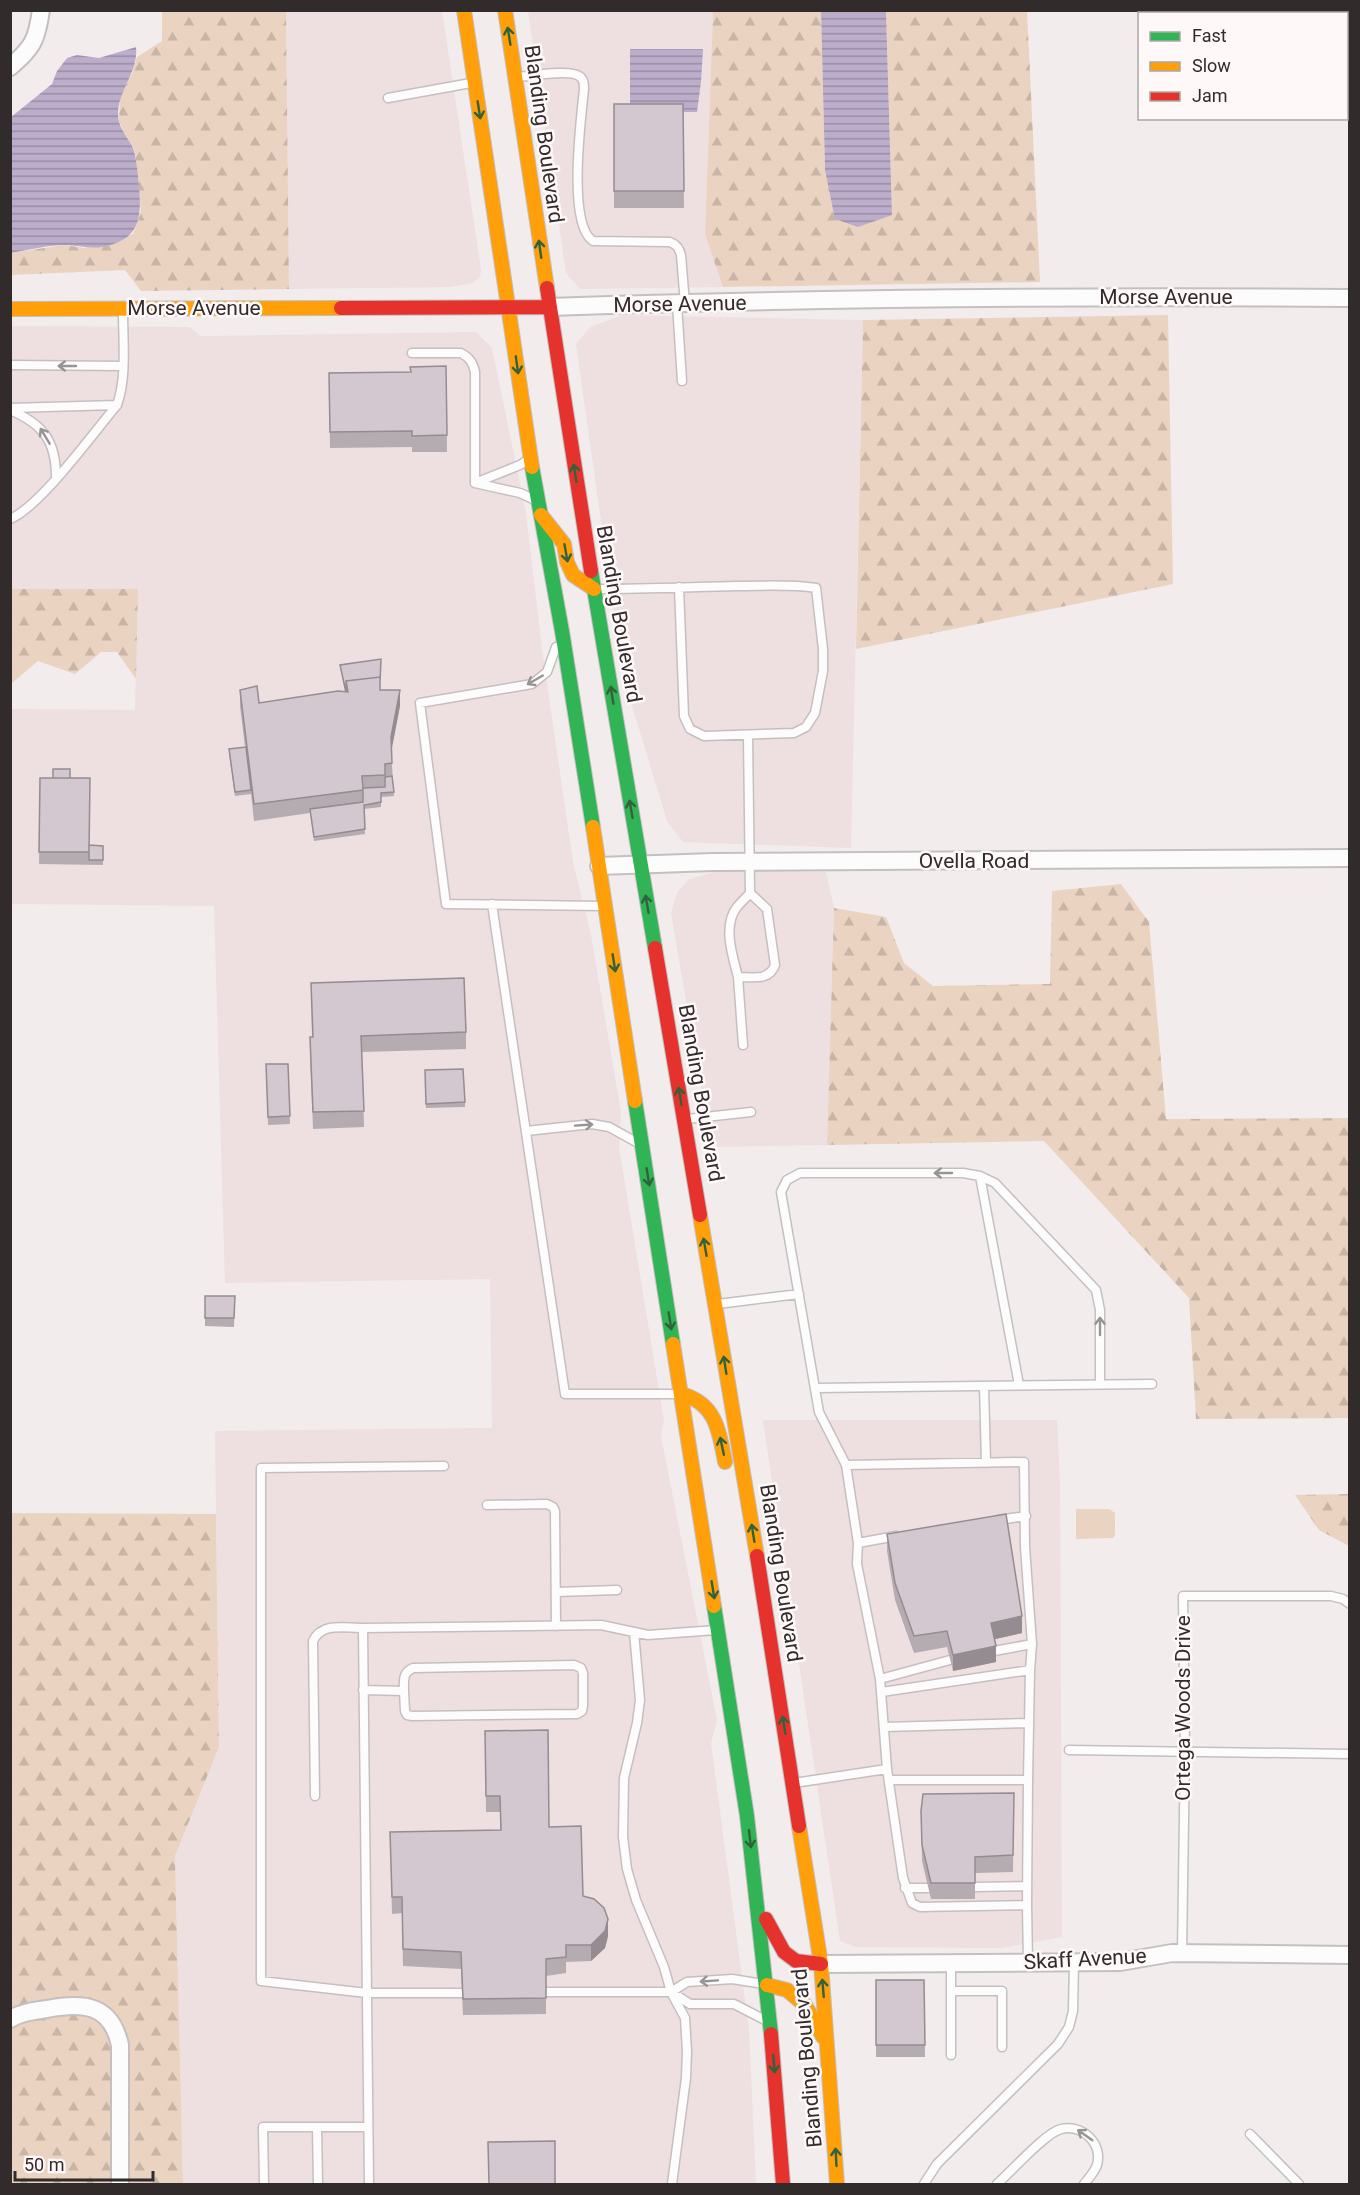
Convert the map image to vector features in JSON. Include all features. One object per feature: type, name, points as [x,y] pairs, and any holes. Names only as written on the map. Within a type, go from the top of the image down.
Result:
[{"type":"main road","name":"Blanding Boulevard","points":[[464,10],[539,507],[562,631],[719,1630],[759,1905],[771,2022],[783,2184]]},
{"type":"main road","name":"Blanding Boulevard","points":[[505,10],[594,589],[715,1304],[821,1964],[837,2184]]},
{"type":"main road","name":"Morse Avenue","points":[[10,309],[549,307]]},
{"type":"main road","points":[[539,507],[564,544],[567,562],[573,575],[580,582],[594,589]]},
{"type":"main road","points":[[681,1394],[694,1395],[707,1407],[718,1430],[727,1475]]},
{"type":"main road","points":[[752,1604],[771,1644]]},
{"type":"main road","points":[[759,1905],[784,1952],[796,1961],[821,1964]]},
{"type":"main road","points":[[767,1985],[787,1990],[805,2005],[828,2046]]},
{"type":"street","points":[[10,67],[24,56],[38,35],[41,10]]},
{"type":"street","name":"Morse Avenue","points":[[549,307],[1108,297],[1350,298]]},
{"type":"street","name":"Ovella Road","points":[[599,866],[751,862],[1350,858]]},
{"type":"street","name":"Skaff Avenue","points":[[821,1964],[1120,1962],[1182,1953],[1350,1955]]},
{"type":"street","points":[[10,2019],[18,2014],[70,2004],[97,2010],[112,2023],[118,2033],[120,2045],[120,2184]]},
{"type":"lane","points":[[515,77],[568,73],[577,75],[583,80],[577,186],[579,212],[584,231],[593,241],[670,242],[680,249],[682,381]]},
{"type":"lane","points":[[388,98],[475,83]]},
{"type":"lane","points":[[10,519],[26,510],[117,405],[123,366],[123,308]]},
{"type":"lane","points":[[412,352],[461,353],[473,364],[476,483]]},
{"type":"lane","points":[[10,365],[123,366]]},
{"type":"lane","points":[[10,409],[117,405]]},
{"type":"lane","points":[[10,409],[37,423],[44,432],[52,447],[56,478]]},
{"type":"lane","points":[[476,483],[520,465],[531,456]]},
{"type":"lane","points":[[476,483],[520,493],[539,507]]},
{"type":"lane","points":[[594,589],[679,587],[816,588],[823,649],[823,671],[815,713],[806,727],[794,733],[705,736],[690,729],[684,716],[679,587]]},
{"type":"lane","points":[[562,631],[547,672],[532,684],[420,703],[446,904],[605,906]]},
{"type":"lane","points":[[743,1045],[738,977],[730,943],[730,922],[735,909],[750,893],[748,735]]},
{"type":"lane","points":[[738,977],[767,976],[772,973],[775,964],[766,909],[750,893]]},
{"type":"lane","points":[[492,904],[565,1394],[681,1394]]},
{"type":"lane","points":[[684,1119],[751,1112]]},
{"type":"lane","points":[[526,1131],[592,1124],[609,1127],[643,1146]]},
{"type":"lane","points":[[1028,1905],[920,1907],[912,1903],[905,1887],[887,1769],[882,1692],[857,1564],[858,1543],[846,1465],[819,1412],[781,1192],[787,1180],[800,1173],[963,1173],[980,1176],[995,1183],[1096,1290],[1100,1310],[1100,1384]]},
{"type":"lane","points":[[980,1176],[1019,1385]]},
{"type":"lane","points":[[715,1304],[799,1294]]},
{"type":"lane","points":[[815,1388],[1152,1384]]},
{"type":"lane","points":[[984,1386],[986,1463]]},
{"type":"lane","points":[[846,1465],[1024,1462],[1026,1516],[1024,1547],[1032,1644],[1028,1780],[1028,1963]]},
{"type":"lane","points":[[444,1466],[261,1468],[261,1981],[367,1993],[462,1993]]},
{"type":"lane","points":[[487,1505],[547,1504],[553,1507],[555,1511],[556,1626]]},
{"type":"lane","points":[[992,1521],[1026,1516]]},
{"type":"lane","points":[[858,1543],[903,1535]]},
{"type":"lane","points":[[556,1592],[617,1590]]},
{"type":"lane","name":"Ortega Woods Drive","points":[[1182,1953],[1185,1750],[1183,1596],[1330,1596],[1343,1599],[1350,1604]]},
{"type":"lane","points":[[315,1796],[312,1641],[316,1633],[324,1628],[609,1625],[648,1635],[719,1630]]},
{"type":"lane","points":[[363,1628],[369,2184]]},
{"type":"lane","points":[[634,1632],[640,1700],[624,1778],[622,1801],[625,1855],[636,1900],[664,1967],[671,1992],[685,2018],[686,2078],[672,2184]]},
{"type":"lane","points":[[994,1651],[1032,1644]]},
{"type":"lane","points":[[880,1679],[950,1660]]},
{"type":"lane","points":[[574,1665],[581,1668],[583,1673],[583,1706],[582,1711],[577,1714],[412,1716],[407,1715],[405,1711],[404,1691],[404,1677],[407,1671],[413,1668],[574,1665]]},
{"type":"lane","points":[[882,1692],[1030,1670]]},
{"type":"lane","points":[[363,1690],[404,1691]]},
{"type":"lane","points":[[884,1727],[1029,1724]]},
{"type":"lane","points":[[1069,1750],[1350,1754]]},
{"type":"lane","points":[[793,1783],[887,1769]]},
{"type":"lane","points":[[889,1780],[1028,1780]]},
{"type":"lane","points":[[975,1887],[1028,1886]]},
{"type":"lane","points":[[905,1887],[928,1888]]},
{"type":"lane","points":[[924,2184],[937,2164],[1058,2044],[1069,2027],[1073,2011],[1074,1962]]},
{"type":"lane","points":[[951,1963],[951,2055]]},
{"type":"lane","points":[[546,1992],[671,1992],[687,1982],[732,1979],[767,1985]]},
{"type":"lane","points":[[951,1990],[1002,1990],[1002,2047]]},
{"type":"lane","points":[[671,1992],[690,2004],[734,2004],[771,2022]]},
{"type":"lane","points":[[264,2184],[263,2127],[368,2127]]},
{"type":"lane","points":[[316,2127],[318,2184]]},
{"type":"lane","points":[[997,2184],[1047,2136],[1066,2128],[1085,2133],[1094,2141],[1097,2164],[1084,2184]]},
{"type":"lane","points":[[1250,2134],[1299,2184]]},
{"type":"shaded area","points":[[286,11],[442,11],[481,270],[480,277],[473,283],[450,287],[289,289]]},
{"type":"shaded area","points":[[528,11],[713,11],[705,233],[723,287],[580,289],[566,273]]},
{"type":"shaded area","points":[[821,11],[886,11],[892,215],[858,227],[835,219],[825,170]]},
{"type":"shaded area","points":[[136,47],[134,67],[118,112],[119,122],[132,146],[136,163],[140,209],[136,227],[124,239],[102,247],[58,245],[11,253],[11,117],[52,84],[57,71],[67,58],[77,55],[99,58]]},
{"type":"shaded area","points":[[630,49],[703,49],[697,112],[630,112]]},
{"type":"shaded area","points":[[622,315],[863,320],[851,848],[683,842],[667,821],[623,676],[576,344],[590,327]]},
{"type":"shaded area","points":[[11,326],[190,327],[200,336],[476,332],[492,348],[526,513],[542,649],[573,862],[591,935],[621,1112],[619,1147],[664,1421],[661,1436],[717,1720],[711,1743],[749,2030],[756,2184],[183,2184],[175,1856],[219,1747],[215,1431],[492,1428],[490,1279],[225,1283],[214,906],[11,904],[11,709],[135,710],[138,590],[11,589]]},
{"type":"shaded area","points":[[718,871],[826,872],[834,908],[827,1145],[711,1147],[671,913],[677,893],[689,879]]},
{"type":"shaded area","points":[[763,1420],[1057,1420],[1060,1482],[1062,1937],[1002,1948],[856,1947],[840,1941]]},
{"type":"green space","points":[[162,11],[286,11],[289,289],[141,291],[125,270],[11,275],[11,253],[64,245],[85,248],[133,234],[141,212],[135,152],[119,122],[120,96],[132,74],[137,57],[162,41]]},
{"type":"green space","points":[[713,11],[821,11],[825,170],[892,215],[886,11],[1027,11],[1040,282],[723,287],[705,234]]},
{"type":"green space","points":[[1168,315],[1173,584],[856,649],[863,320]]},
{"type":"green space","points":[[11,589],[138,589],[136,679],[117,652],[101,652],[75,674],[38,661],[11,684]]},
{"type":"green space","points":[[1121,884],[1149,922],[1166,1119],[1349,1118],[1349,1418],[1196,1419],[1189,1298],[1044,1141],[827,1145],[834,908],[886,917],[904,963],[933,986],[1050,984],[1052,891]]},
{"type":"green space","points":[[1349,1494],[1349,1546],[1319,1530],[1295,1495]]},
{"type":"green space","points":[[1076,1509],[1109,1509],[1115,1513],[1113,1538],[1076,1539]]},
{"type":"green space","points":[[11,1513],[216,1514],[219,1747],[175,1856],[183,2184],[11,2184]]},
{"type":"building","points":[[614,104],[683,104],[684,191],[614,191]]},
{"type":"building","points":[[446,366],[447,435],[412,436],[412,431],[330,432],[329,373],[411,372],[410,367]]},
{"type":"building","points":[[381,659],[380,682],[380,677],[346,681],[346,692],[340,665]]},
{"type":"building","points":[[380,677],[380,690],[400,690],[391,737],[392,763],[385,764],[385,775],[362,776],[363,790],[254,804],[240,690],[257,686],[259,703],[338,691],[348,692],[346,681]]},
{"type":"building","points":[[246,747],[251,790],[235,792],[229,749]]},
{"type":"building","points":[[53,769],[70,769],[70,778],[53,778]]},
{"type":"building","points":[[392,776],[394,792],[381,793],[381,802],[364,805],[365,829],[314,837],[310,809],[363,802],[363,788],[385,787],[385,777]]},
{"type":"building","points":[[40,778],[90,778],[89,852],[39,852]]},
{"type":"building","points":[[89,845],[103,846],[103,860],[89,860]]},
{"type":"building","points":[[464,978],[466,1032],[361,1036],[364,1111],[313,1112],[310,1037],[313,1037],[311,983]]},
{"type":"building","points":[[266,1064],[288,1064],[290,1116],[268,1117]]},
{"type":"building","points":[[463,1069],[465,1102],[426,1104],[425,1070]]},
{"type":"building","points":[[205,1296],[235,1296],[234,1318],[205,1318]]},
{"type":"building","points":[[1006,1514],[1022,1616],[991,1623],[996,1646],[953,1655],[947,1631],[914,1636],[895,1583],[887,1534]]},
{"type":"building","points":[[548,1730],[549,1827],[581,1826],[583,1896],[594,1899],[604,1908],[608,1919],[605,1931],[591,1945],[566,1945],[566,1957],[546,1959],[546,1998],[463,1999],[461,1952],[403,1949],[402,1897],[392,1897],[390,1832],[501,1830],[500,1796],[486,1796],[485,1731]]},
{"type":"building","points":[[1014,1793],[1013,1855],[975,1857],[975,1883],[931,1883],[922,1845],[923,1794]]},
{"type":"building","points":[[876,1980],[924,1980],[925,2045],[876,2045]]},
{"type":"building","points":[[555,2141],[555,2184],[489,2184],[488,2142]]},
{"type":"traffic: fast","points":[[532,467],[562,631],[593,827]]},
{"type":"traffic: fast","points":[[591,571],[655,948]]},
{"type":"traffic: fast","points":[[635,1101],[673,1344]]},
{"type":"traffic: fast","points":[[714,1606],[747,1816],[771,2034]]},
{"type":"traffic: slow","points":[[464,10],[532,467]]},
{"type":"traffic: slow","points":[[505,10],[547,288]]},
{"type":"traffic: slow","points":[[10,309],[341,308]]},
{"type":"traffic: slow","points":[[541,515],[564,544],[567,562],[573,575],[594,589]]},
{"type":"traffic: slow","points":[[593,827],[635,1101]]},
{"type":"traffic: slow","points":[[700,1215],[757,1556]]},
{"type":"traffic: slow","points":[[673,1344],[714,1606]]},
{"type":"traffic: slow","points":[[681,1394],[693,1398],[709,1411],[718,1429],[725,1462]]},
{"type":"traffic: slow","points":[[799,1826],[821,1964],[837,2184]]},
{"type":"traffic: slow","points":[[767,1985],[787,1990],[805,2005],[823,2037]]},
{"type":"traffic: jam","points":[[547,288],[591,571]]},
{"type":"traffic: jam","points":[[341,308],[549,307]]},
{"type":"traffic: jam","points":[[655,948],[700,1215]]},
{"type":"traffic: jam","points":[[757,1556],[799,1826]]},
{"type":"traffic: jam","points":[[766,1919],[784,1952],[796,1961],[821,1964]]},
{"type":"traffic: jam","points":[[771,2034],[783,2184]]}]
